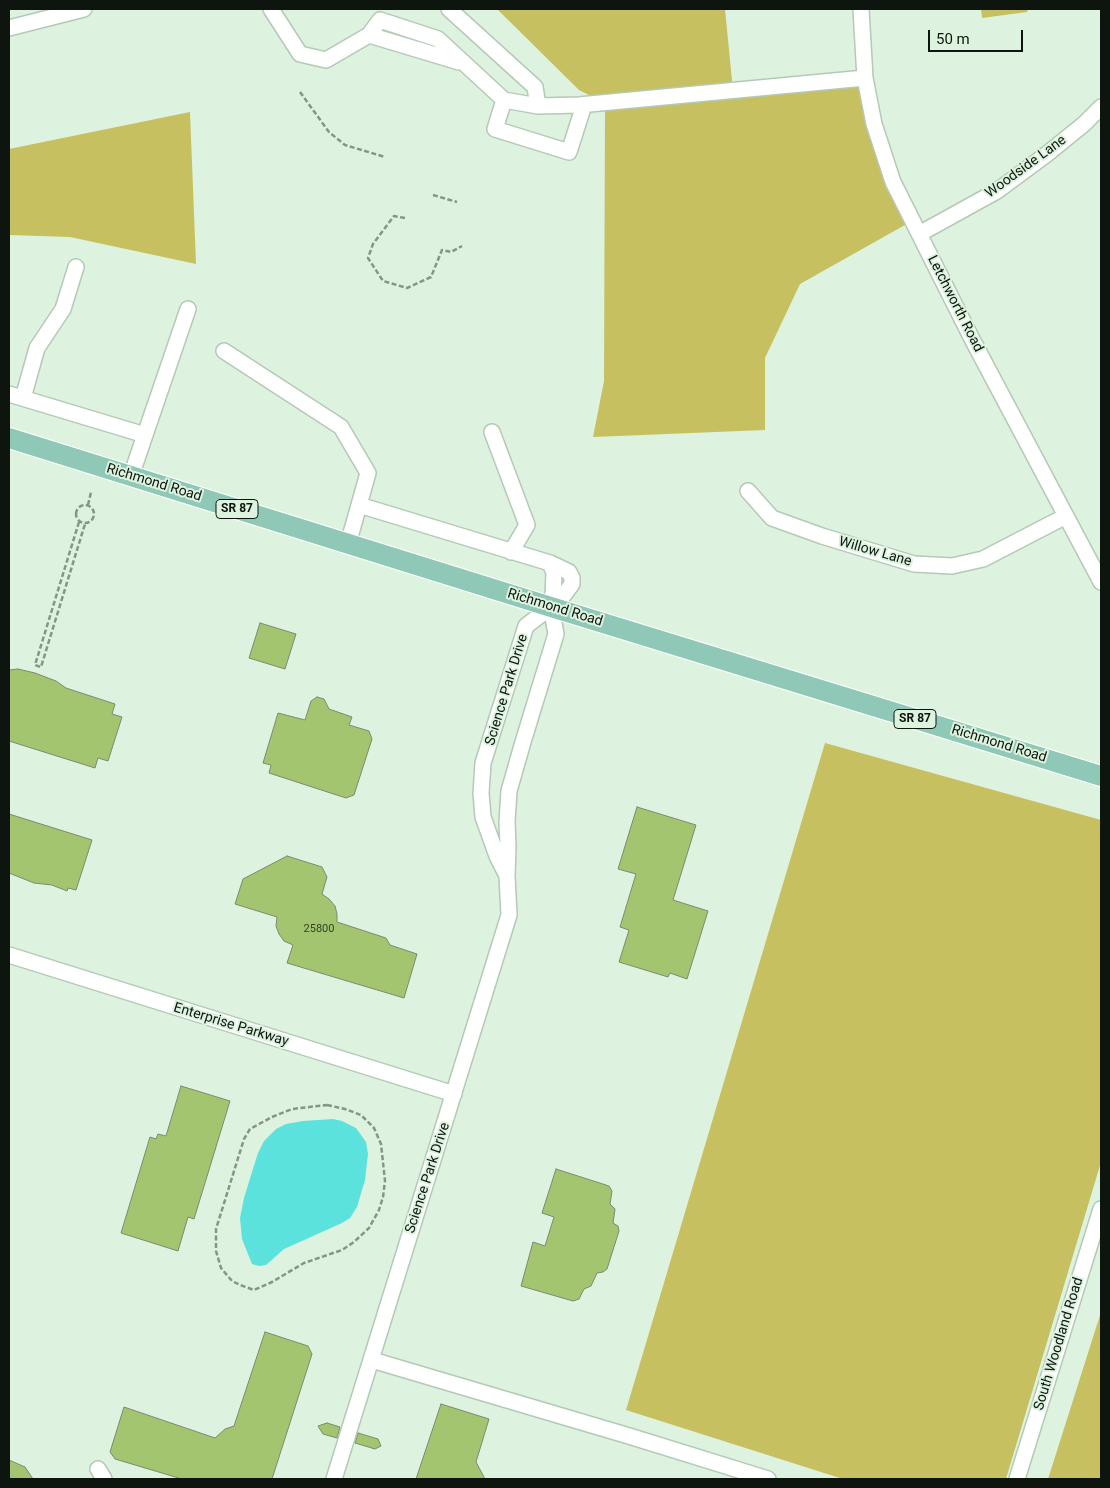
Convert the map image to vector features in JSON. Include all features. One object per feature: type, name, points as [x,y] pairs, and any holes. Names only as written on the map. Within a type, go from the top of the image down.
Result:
[{"type":"main road","name":"Richmond Road","points":[[9,438],[1101,776]]},
{"type":"street","points":[[9,28],[84,9]]},
{"type":"street","points":[[271,9],[300,54],[326,60],[369,35],[380,20],[393,9]]},
{"type":"street","points":[[449,9],[535,87],[538,106]]},
{"type":"street","name":"Letchworth Road","points":[[861,9],[865,78],[874,124],[893,182],[972,339],[1101,582]]},
{"type":"street","points":[[380,20],[438,39],[504,100],[538,106],[584,105],[865,78]]},
{"type":"street","points":[[369,35],[463,63]]},
{"type":"street","points":[[504,100],[495,129],[569,152],[584,105]]},
{"type":"street","name":"Woodside Lane","points":[[919,234],[997,191],[1047,154],[1084,124],[1101,107]]},
{"type":"street","points":[[76,267],[63,309],[37,348],[16,396],[145,435]]},
{"type":"street","points":[[131,476],[188,309]]},
{"type":"street","points":[[224,351],[341,427],[368,473],[348,544]]},
{"type":"street","points":[[492,432],[527,525],[511,552]]},
{"type":"street","name":"Willow Lane","points":[[748,491],[772,518],[822,536],[914,564],[952,566],[983,559],[1066,516]]},
{"type":"street","points":[[359,505],[550,563],[569,572],[572,584],[568,591],[551,607]]},
{"type":"street","name":"Science Park Drive","points":[[334,1479],[509,915],[507,822],[509,791],[522,742],[556,634],[551,607],[526,626],[484,763],[481,794],[483,817],[497,856],[507,876]]},
{"type":"street","name":"Enterprise Parkway","points":[[9,955],[454,1094]]},
{"type":"street","name":"South Woodland Road","points":[[1017,1479],[1101,1209]]},
{"type":"street","points":[[372,1360],[768,1479]]},
{"type":"path","points":[[300,92],[329,132],[345,145],[385,157]]},
{"type":"path","points":[[433,195],[457,202]]},
{"type":"path","points":[[405,218],[394,216],[373,244],[368,258],[383,281],[407,288],[431,277],[442,250],[451,252],[462,246]]},
{"type":"path","points":[[88,506],[91,492]]},
{"type":"path","points":[[80,506],[88,506],[93,511],[94,517],[85,524],[79,522],[76,517],[76,511],[80,506]]},
{"type":"path","points":[[79,522],[35,665],[41,667],[85,524]]},
{"type":"path","points":[[328,1105],[361,1115],[374,1128],[381,1144],[385,1181],[379,1210],[369,1228],[342,1250],[304,1263],[254,1290],[232,1281],[221,1268],[216,1251],[216,1229],[244,1139],[250,1129],[292,1109],[328,1105]]},
{"type":"shaded area","points":[[497,9],[725,9],[733,91],[865,78],[912,221],[800,284],[765,358],[765,430],[593,437],[604,381],[605,103],[579,90]]},
{"type":"shaded area","points":[[981,9],[1028,9],[1027,12],[982,18]]},
{"type":"shaded area","points":[[190,112],[196,264],[70,237],[9,235],[9,149]]},
{"type":"shaded area","points":[[825,743],[1101,820],[1101,1162],[1006,1479],[843,1479],[626,1410]]},
{"type":"shaded area","points":[[1101,1312],[1101,1479],[1048,1479]]},
{"type":"water","points":[[333,1119],[356,1128],[366,1142],[368,1154],[365,1180],[357,1207],[350,1218],[284,1249],[266,1265],[252,1264],[242,1239],[240,1218],[252,1172],[264,1141],[276,1129],[286,1124]]},
{"type":"building","points":[[260,623],[296,634],[285,669],[249,658]]},
{"type":"building","points":[[18,669],[35,673],[56,681],[66,688],[115,704],[112,714],[122,717],[108,761],[98,758],[95,768],[9,741],[9,670]]},
{"type":"building","points":[[317,697],[324,699],[329,709],[352,717],[349,725],[369,731],[372,739],[354,795],[346,798],[269,773],[271,765],[263,763],[278,713],[305,720],[311,701]]},
{"type":"building","points":[[637,807],[696,825],[673,900],[708,911],[687,979],[670,973],[668,977],[619,962],[629,930],[620,927],[636,874],[618,869]]},
{"type":"building","points":[[9,814],[92,840],[76,890],[68,888],[67,891],[52,885],[34,883],[9,873]]},
{"type":"building","points":[[287,856],[322,867],[327,877],[322,894],[335,906],[337,922],[386,938],[390,945],[417,954],[404,998],[287,963],[293,945],[284,941],[279,934],[276,926],[277,917],[235,904],[243,879]]},
{"type":"building","points":[[181,1086],[230,1101],[194,1219],[188,1217],[178,1251],[121,1233],[150,1137],[156,1139],[158,1134],[166,1136]]},
{"type":"building","points":[[556,1169],[609,1186],[612,1191],[610,1204],[615,1209],[613,1223],[618,1226],[619,1231],[607,1269],[597,1273],[591,1286],[584,1289],[579,1299],[573,1301],[521,1286],[533,1242],[545,1246],[554,1217],[542,1213]]},
{"type":"building","points":[[265,1332],[308,1346],[312,1354],[272,1479],[182,1479],[115,1459],[110,1452],[124,1407],[215,1438],[225,1429],[234,1426]]},
{"type":"building","points":[[441,1404],[489,1419],[476,1462],[485,1479],[416,1479]]},
{"type":"building","points":[[327,1423],[340,1427],[337,1438],[323,1434],[318,1426]]},
{"type":"building","points":[[358,1433],[378,1439],[381,1446],[375,1449],[355,1443]]},
{"type":"building","points":[[9,1460],[25,1467],[33,1479],[9,1479]]}]
